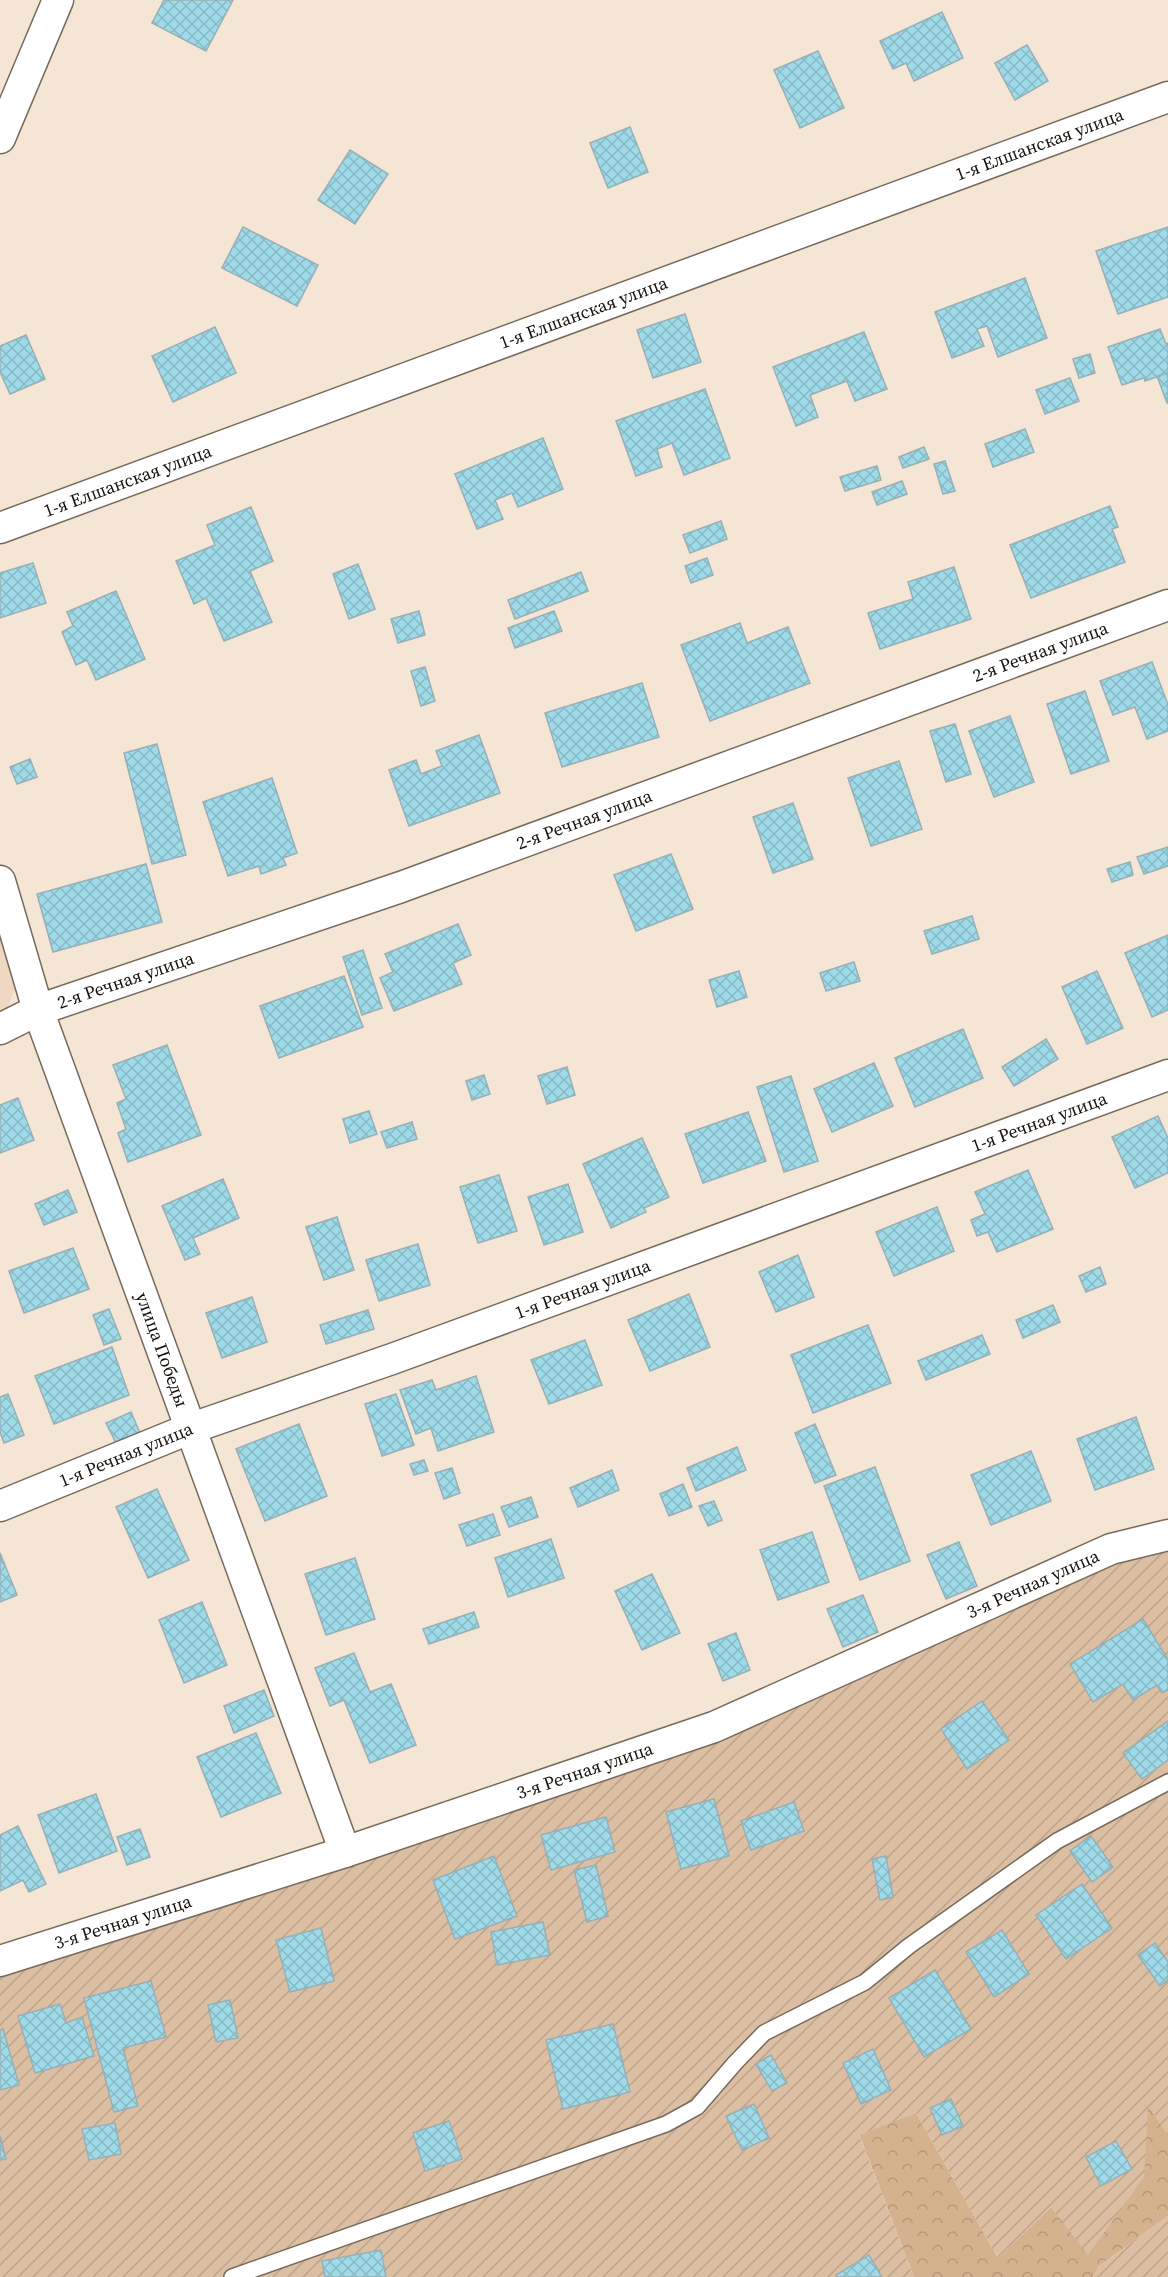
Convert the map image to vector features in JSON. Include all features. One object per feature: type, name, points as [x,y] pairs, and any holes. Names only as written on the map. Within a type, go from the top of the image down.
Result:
[{"type":"street","points":[[0,138],[58,0]]},
{"type":"street","name":"1-я Елшанская улица","points":[[0,528],[1168,97]]},
{"type":"street","name":"2-я Речная улица","points":[[0,1029],[38,1010],[401,886],[1168,605]]},
{"type":"street","name":"улица Победы","points":[[0,881],[38,1010],[189,1429],[345,1851]]},
{"type":"street","name":"1-я Речная улица","points":[[0,1506],[189,1429],[403,1355],[1168,1075]]},
{"type":"street","name":"3-я Речная улица","points":[[0,1961],[345,1851],[714,1727],[1111,1549],[1163,1542]]},
{"type":"lane","points":[[232,2277],[274,2270],[666,2124],[697,2106],[764,2033],[865,1982],[909,1946],[1057,1841],[1168,1782]]},
{"type":"shaded area","points":[[0,914],[19,977],[6,1012],[0,1017]]},
{"type":"shaded area","points":[[1168,1544],[1168,2131],[1166,2132],[1148,2106],[1144,2177],[1088,2255],[1051,2207],[998,2258],[916,2113],[859,2135],[914,2277],[0,2277],[0,1976],[351,1864],[1116,1557]]},
{"type":"shaded area","points":[[1168,2216],[1168,2277],[1093,2277],[1099,2266]]},
{"type":"green space","points":[[1148,2105],[1166,2132],[1168,2131],[1168,2216],[1099,2266],[1093,2277],[914,2277],[859,2134],[916,2113],[998,2258],[1051,2207]]},
{"type":"building","points":[[164,0],[233,0],[206,51],[152,23]]},
{"type":"building","points":[[942,12],[963,58],[914,81],[906,63],[893,69],[880,41]]},
{"type":"building","points":[[1027,45],[1048,81],[1015,100],[995,63]]},
{"type":"building","points":[[818,51],[844,108],[800,128],[774,70]]},
{"type":"building","points":[[630,127],[648,172],[608,188],[590,143]]},
{"type":"building","points":[[350,150],[388,174],[355,224],[318,200]]},
{"type":"building","points":[[243,227],[318,265],[297,306],[222,268]]},
{"type":"building","points":[[1168,227],[1168,297],[1118,314],[1096,251]]},
{"type":"building","points":[[1025,278],[1047,338],[998,357],[987,326],[977,329],[984,346],[952,358],[935,312]]},
{"type":"building","points":[[685,314],[701,362],[653,378],[637,330]]},
{"type":"building","points":[[215,327],[236,373],[173,402],[152,356]]},
{"type":"building","points":[[1160,329],[1166,344],[1168,343],[1168,373],[1145,381],[1144,378],[1122,385],[1108,347]]},
{"type":"building","points":[[864,332],[887,389],[855,401],[847,381],[810,395],[818,417],[796,426],[773,367]]},
{"type":"building","points":[[26,335],[45,379],[10,394],[0,372],[0,346]]},
{"type":"building","points":[[1090,354],[1095,373],[1079,378],[1073,359]]},
{"type":"building","points":[[1168,373],[1168,403],[1167,403],[1157,376]]},
{"type":"building","points":[[1070,378],[1079,401],[1045,414],[1036,390]]},
{"type":"building","points":[[705,389],[730,458],[684,475],[672,443],[657,449],[662,467],[636,476],[616,421]]},
{"type":"building","points":[[1025,429],[1034,452],[993,467],[985,444]]},
{"type":"building","points":[[543,438],[563,489],[518,507],[512,493],[495,500],[503,519],[477,529],[455,474]]},
{"type":"building","points":[[924,447],[929,459],[903,468],[899,457]]},
{"type":"building","points":[[945,461],[955,491],[943,494],[934,464]]},
{"type":"building","points":[[877,466],[881,480],[845,491],[840,477]]},
{"type":"building","points":[[902,481],[907,494],[877,505],[872,492]]},
{"type":"building","points":[[1110,506],[1118,527],[1112,529],[1125,562],[1031,598],[1010,545]]},
{"type":"building","points":[[251,507],[273,561],[250,571],[272,622],[224,641],[206,598],[194,604],[176,561],[215,545],[207,525]]},
{"type":"building","points":[[721,521],[727,539],[690,553],[683,535]]},
{"type":"building","points":[[707,558],[713,575],[691,583],[685,566]]},
{"type":"building","points":[[33,563],[46,603],[0,618],[0,573]]},
{"type":"building","points":[[358,564],[375,609],[349,619],[333,574]]},
{"type":"building","points":[[954,567],[971,619],[880,649],[868,613],[913,599],[908,582]]},
{"type":"building","points":[[581,572],[588,591],[515,619],[508,600]]},
{"type":"building","points":[[116,591],[145,659],[96,680],[87,660],[76,665],[62,632],[73,626],[67,612]]},
{"type":"building","points":[[419,611],[425,635],[398,643],[391,619]]},
{"type":"building","points":[[554,611],[562,631],[515,648],[508,628]]},
{"type":"building","points":[[740,623],[747,643],[788,627],[810,683],[710,721],[681,645]]},
{"type":"building","points":[[1152,662],[1168,705],[1168,731],[1147,739],[1135,707],[1113,715],[1100,681]]},
{"type":"building","points":[[425,667],[435,701],[421,706],[411,671]]},
{"type":"building","points":[[642,683],[659,737],[562,767],[545,713]]},
{"type":"building","points":[[1085,691],[1109,761],[1071,774],[1047,704]]},
{"type":"building","points":[[1010,716],[1034,782],[994,797],[969,731]]},
{"type":"building","points":[[955,724],[971,774],[946,782],[930,731]]},
{"type":"building","points":[[479,735],[500,793],[409,826],[389,770],[416,760],[421,774],[442,766],[436,751]]},
{"type":"building","points":[[157,744],[186,855],[152,864],[124,753]]},
{"type":"building","points":[[30,759],[37,777],[17,784],[10,767]]},
{"type":"building","points":[[899,761],[922,829],[871,846],[848,778]]},
{"type":"building","points":[[272,778],[297,853],[283,858],[286,865],[261,874],[259,866],[228,876],[203,802]]},
{"type":"building","points":[[793,803],[813,859],[773,873],[753,817]]},
{"type":"building","points":[[1168,847],[1168,866],[1144,874],[1137,857]]},
{"type":"building","points":[[671,854],[693,909],[636,931],[614,875]]},
{"type":"building","points":[[1130,862],[1133,875],[1112,882],[1107,869]]},
{"type":"building","points":[[146,864],[162,922],[53,952],[37,894]]},
{"type":"building","points":[[972,916],[979,939],[932,954],[924,931]]},
{"type":"building","points":[[458,924],[471,955],[453,963],[462,984],[394,1011],[380,978],[393,972],[385,954]]},
{"type":"building","points":[[1168,935],[1168,1010],[1152,1017],[1125,953]]},
{"type":"building","points":[[363,950],[382,1008],[362,1015],[343,957]]},
{"type":"building","points":[[854,962],[860,981],[826,991],[820,973]]},
{"type":"building","points":[[739,971],[747,997],[717,1007],[709,980]]},
{"type":"building","points":[[1097,971],[1123,1028],[1087,1044],[1062,987]]},
{"type":"building","points":[[344,976],[363,1027],[279,1058],[260,1006]]},
{"type":"building","points":[[963,1029],[983,1078],[915,1107],[895,1058]]},
{"type":"building","points":[[1046,1039],[1058,1059],[1014,1086],[1002,1067]]},
{"type":"building","points":[[167,1045],[201,1135],[128,1162],[118,1133],[126,1129],[117,1103],[126,1099],[113,1065]]},
{"type":"building","points":[[874,1063],[893,1106],[832,1132],[814,1089]]},
{"type":"building","points":[[567,1067],[575,1095],[547,1104],[538,1076]]},
{"type":"building","points":[[484,1075],[490,1094],[472,1100],[466,1081]]},
{"type":"building","points":[[791,1076],[818,1161],[784,1172],[757,1087]]},
{"type":"building","points":[[18,1098],[34,1140],[0,1153],[0,1105]]},
{"type":"building","points":[[369,1111],[377,1134],[350,1143],[343,1119]]},
{"type":"building","points":[[748,1112],[766,1161],[703,1183],[685,1134]]},
{"type":"building","points":[[1158,1116],[1168,1138],[1168,1173],[1135,1188],[1112,1137]]},
{"type":"building","points":[[412,1122],[417,1139],[387,1148],[381,1132]]},
{"type":"building","points":[[642,1138],[669,1197],[644,1208],[646,1212],[611,1228],[583,1164]]},
{"type":"building","points":[[1028,1170],[1053,1229],[997,1252],[988,1232],[977,1236],[971,1220],[985,1214],[975,1192]]},
{"type":"building","points":[[499,1175],[517,1231],[478,1243],[460,1187]]},
{"type":"building","points":[[223,1179],[239,1218],[193,1238],[200,1254],[185,1260],[162,1206]]},
{"type":"building","points":[[568,1184],[583,1232],[544,1245],[528,1197]]},
{"type":"building","points":[[68,1190],[77,1212],[44,1225],[35,1204]]},
{"type":"building","points":[[937,1207],[954,1251],[894,1276],[876,1232]]},
{"type":"building","points":[[337,1217],[354,1270],[324,1280],[306,1227]]},
{"type":"building","points":[[418,1244],[430,1285],[379,1301],[366,1260]]},
{"type":"building","points":[[73,1248],[89,1289],[24,1313],[9,1271]]},
{"type":"building","points":[[798,1255],[814,1297],[776,1312],[759,1272]]},
{"type":"building","points":[[1100,1267],[1106,1284],[1086,1292],[1079,1276]]},
{"type":"building","points":[[689,1294],[710,1347],[650,1371],[628,1320]]},
{"type":"building","points":[[252,1297],[267,1342],[222,1358],[206,1313]]},
{"type":"building","points":[[1053,1305],[1060,1322],[1023,1338],[1016,1320]]},
{"type":"building","points":[[109,1309],[121,1339],[104,1345],[93,1315]]},
{"type":"building","points":[[368,1310],[374,1329],[326,1344],[320,1325]]},
{"type":"building","points":[[868,1325],[891,1383],[813,1413],[791,1355]]},
{"type":"building","points":[[982,1335],[990,1354],[926,1380],[918,1361]]},
{"type":"building","points":[[585,1340],[602,1385],[549,1404],[531,1360]]},
{"type":"building","points":[[112,1347],[129,1395],[54,1424],[35,1376]]},
{"type":"building","points":[[476,1376],[494,1432],[438,1451],[431,1428],[416,1434],[400,1390],[432,1380],[436,1390]]},
{"type":"building","points":[[8,1394],[24,1435],[4,1443],[0,1432],[0,1397]]},
{"type":"building","points":[[396,1394],[414,1445],[382,1456],[365,1404]]},
{"type":"building","points":[[131,1412],[140,1433],[116,1443],[106,1423]]},
{"type":"building","points":[[1136,1417],[1154,1469],[1095,1490],[1077,1439]]},
{"type":"building","points":[[299,1424],[327,1496],[265,1521],[236,1449]]},
{"type":"building","points":[[815,1424],[836,1475],[815,1483],[795,1433]]},
{"type":"building","points":[[737,1447],[746,1470],[696,1491],[687,1468]]},
{"type":"building","points":[[1031,1451],[1051,1501],[991,1525],[971,1475]]},
{"type":"building","points":[[424,1460],[428,1471],[414,1475],[410,1464]]},
{"type":"building","points":[[875,1467],[910,1561],[860,1580],[824,1486]]},
{"type":"building","points":[[452,1468],[460,1493],[444,1499],[435,1473]]},
{"type":"building","points":[[612,1470],[619,1490],[578,1507],[570,1488]]},
{"type":"building","points":[[683,1484],[692,1507],[669,1516],[660,1494]]},
{"type":"building","points":[[157,1489],[189,1560],[148,1578],[116,1507]]},
{"type":"building","points":[[531,1497],[538,1517],[509,1527],[501,1507]]},
{"type":"building","points":[[714,1501],[722,1520],[708,1526],[699,1506]]},
{"type":"building","points":[[493,1514],[500,1535],[467,1546],[459,1525]]},
{"type":"building","points":[[812,1532],[829,1582],[778,1600],[760,1550]]},
{"type":"building","points":[[551,1539],[564,1578],[508,1597],[495,1558]]},
{"type":"building","points":[[959,1542],[977,1586],[946,1599],[927,1555]]},
{"type":"building","points":[[0,1553],[17,1595],[0,1602]]},
{"type":"building","points":[[355,1558],[375,1619],[326,1635],[305,1574]]},
{"type":"building","points":[[652,1574],[680,1633],[642,1650],[615,1591]]},
{"type":"building","points":[[863,1595],[878,1632],[843,1647],[827,1609]]},
{"type":"building","points":[[202,1602],[227,1665],[184,1683],[159,1620]]},
{"type":"building","points":[[474,1612],[479,1627],[429,1644],[423,1629]]},
{"type":"building","points":[[1143,1619],[1168,1660],[1168,1690],[1162,1693],[1157,1685],[1133,1700],[1123,1684],[1093,1702],[1070,1664]]},
{"type":"building","points":[[736,1633],[750,1670],[723,1681],[708,1644]]},
{"type":"building","points":[[354,1653],[370,1692],[391,1684],[416,1745],[370,1763],[344,1700],[330,1706],[315,1668]]},
{"type":"building","points":[[264,1690],[274,1716],[234,1733],[224,1706]]},
{"type":"building","points":[[982,1701],[1009,1740],[967,1769],[941,1729]]},
{"type":"building","points":[[1168,1721],[1168,1760],[1142,1779],[1123,1753]]},
{"type":"building","points":[[256,1733],[281,1793],[221,1817],[197,1757]]},
{"type":"building","points":[[96,1794],[117,1851],[59,1873],[38,1815]]},
{"type":"building","points":[[714,1799],[729,1856],[681,1869],[666,1812]]},
{"type":"building","points":[[794,1802],[804,1831],[751,1850],[741,1821]]},
{"type":"building","points":[[606,1817],[615,1852],[551,1870],[541,1835]]},
{"type":"building","points":[[18,1826],[46,1884],[29,1892],[23,1880],[0,1891],[0,1835]]},
{"type":"building","points":[[140,1829],[150,1857],[127,1865],[117,1837]]},
{"type":"building","points":[[1091,1836],[1113,1867],[1092,1882],[1070,1851]]},
{"type":"building","points":[[494,1856],[517,1916],[455,1939],[433,1880]]},
{"type":"building","points":[[886,1856],[893,1897],[880,1900],[872,1859]]},
{"type":"building","points":[[596,1865],[608,1916],[587,1922],[574,1870]]},
{"type":"building","points":[[1082,1884],[1112,1928],[1066,1959],[1036,1915]]},
{"type":"building","points":[[543,1922],[550,1955],[497,1965],[491,1932]]},
{"type":"building","points":[[321,1928],[334,1981],[290,1992],[276,1940]]},
{"type":"building","points":[[1002,1930],[1029,1974],[994,1997],[966,1952]]},
{"type":"building","points":[[1155,1943],[1168,1962],[1168,1980],[1160,1986],[1138,1955]]},
{"type":"building","points":[[935,1970],[971,2029],[924,2057],[889,1998]]},
{"type":"building","points":[[151,1981],[166,2037],[123,2048],[138,2106],[114,2112],[84,1998]]},
{"type":"building","points":[[230,2000],[238,2038],[216,2042],[208,2005]]},
{"type":"building","points":[[60,2004],[66,2023],[82,2017],[94,2056],[35,2073],[18,2016]]},
{"type":"building","points":[[613,2024],[630,2092],[563,2109],[546,2040]]},
{"type":"building","points":[[3,2029],[19,2085],[0,2090],[0,2030]]},
{"type":"building","points":[[873,2049],[891,2090],[861,2104],[843,2063]]},
{"type":"building","points":[[771,2055],[787,2083],[772,2091],[756,2064]]},
{"type":"building","points":[[951,2099],[963,2126],[942,2135],[930,2108]]},
{"type":"building","points":[[754,2104],[769,2138],[742,2150],[726,2116]]},
{"type":"building","points":[[449,2121],[462,2159],[425,2171],[413,2133]]},
{"type":"building","points":[[115,2123],[121,2154],[89,2160],[82,2129]]},
{"type":"building","points":[[0,2136],[6,2159],[0,2160]]},
{"type":"building","points":[[1116,2141],[1132,2169],[1101,2186],[1086,2157]]},
{"type":"building","points":[[381,2250],[386,2277],[325,2277],[322,2261]]},
{"type":"building","points":[[869,2255],[882,2277],[837,2277],[836,2275]]}]
